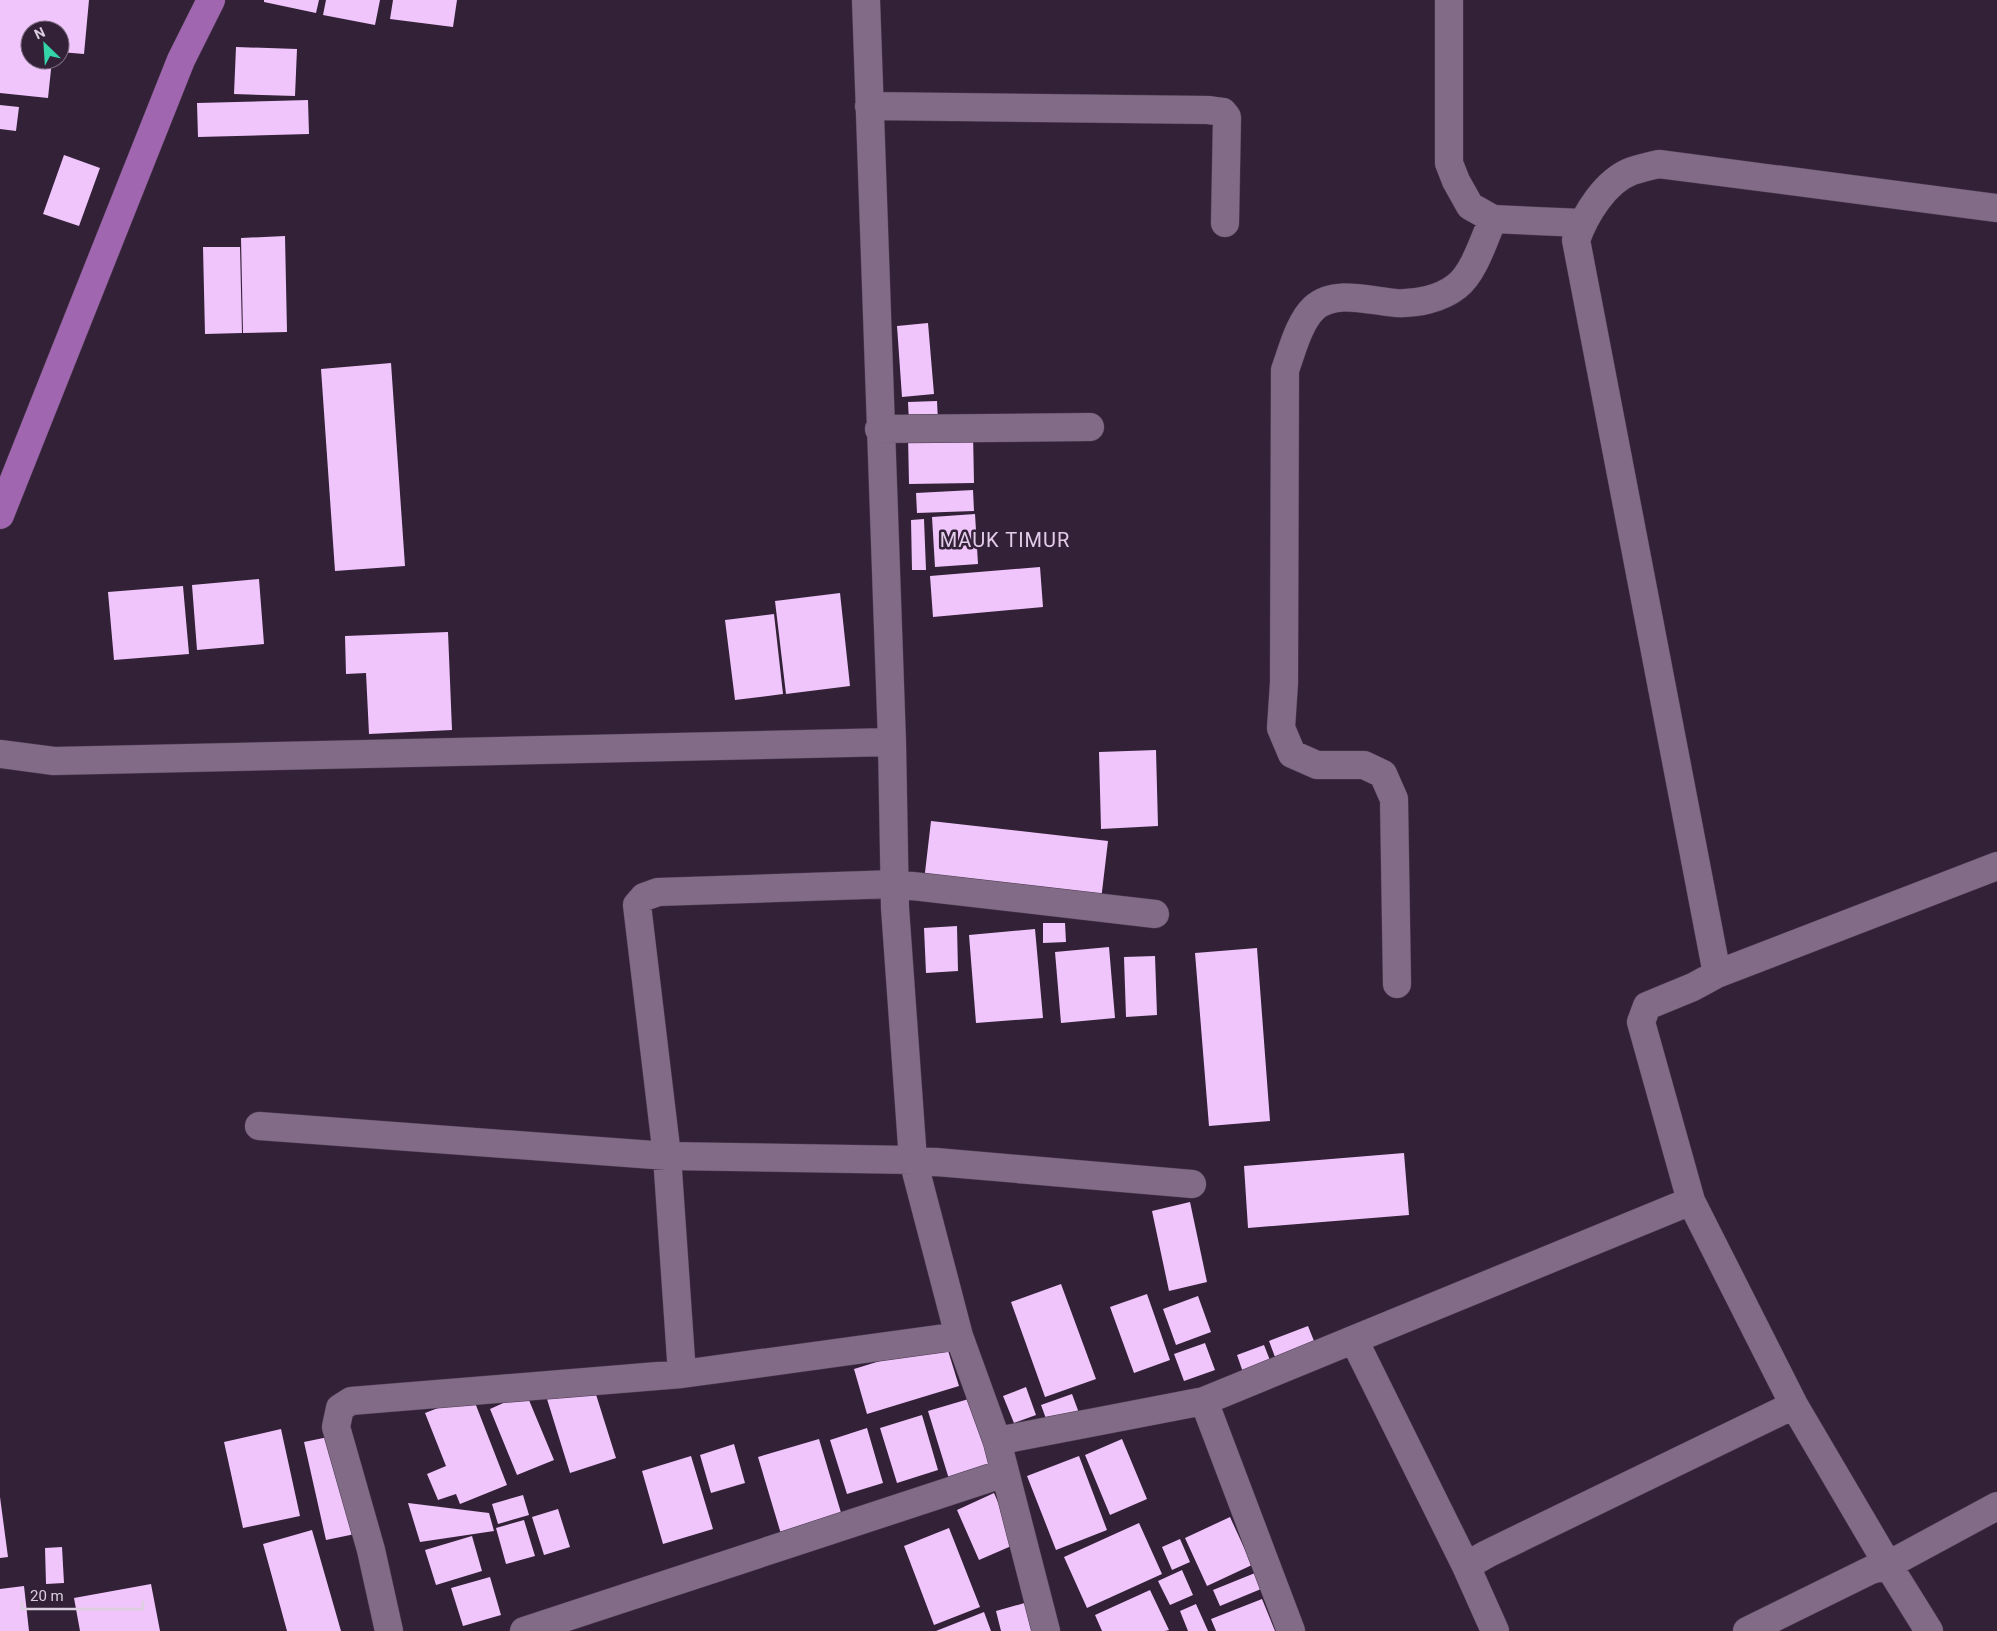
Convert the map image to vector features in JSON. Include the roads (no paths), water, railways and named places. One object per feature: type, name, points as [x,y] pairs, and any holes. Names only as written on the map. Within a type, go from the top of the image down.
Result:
[{"type":"main road","points":[[0,515],[181,60],[210,0]]},
{"type":"street","points":[[866,0],[879,429],[892,742],[895,884],[913,1160],[959,1336],[997,1441],[1046,1631]]},
{"type":"street","points":[[1449,0],[1449,163],[1456,181],[1470,206],[1493,219],[1582,223]]},
{"type":"street","points":[[869,106],[1208,110],[1221,112],[1227,116],[1225,224]]},
{"type":"street","points":[[1717,974],[1578,258],[1576,240],[1582,223],[1605,189],[1630,172],[1659,164],[1997,208]]},
{"type":"street","points":[[1397,984],[1394,799],[1383,774],[1364,765],[1317,765],[1292,754],[1282,728],[1284,683],[1285,370],[1299,331],[1314,309],[1330,299],[1361,298],[1398,303],[1434,299],[1458,286],[1471,268],[1493,219]]},
{"type":"street","points":[[879,429],[1090,427]]},
{"type":"street","points":[[0,754],[64,761],[892,742]]},
{"type":"street","points":[[1929,1631],[1888,1566],[1794,1405],[1691,1201],[1642,1022],[1647,1006],[1693,987],[1717,974],[1997,866]]},
{"type":"street","points":[[682,1374],[667,1156],[637,905],[644,897],[658,892],[895,884],[1155,914]]},
{"type":"street","points":[[260,1126],[667,1156],[913,1160],[1192,1184]]},
{"type":"street","points":[[997,1441],[1204,1401],[1691,1201]]},
{"type":"street","points":[[389,1631],[371,1550],[336,1428],[340,1408],[351,1401],[682,1374],[959,1336]]},
{"type":"street","points":[[1354,1340],[1466,1566],[1494,1631]]},
{"type":"street","points":[[1204,1401],[1291,1631]]},
{"type":"street","points":[[1466,1566],[1487,1554],[1794,1405]]},
{"type":"street","points":[[524,1631],[1005,1473]]},
{"type":"street","points":[[1747,1631],[1871,1570],[1888,1566],[1997,1506]]},
{"type":"district","name":"MAUK TIMUR","points":[[1005,540]]}]
